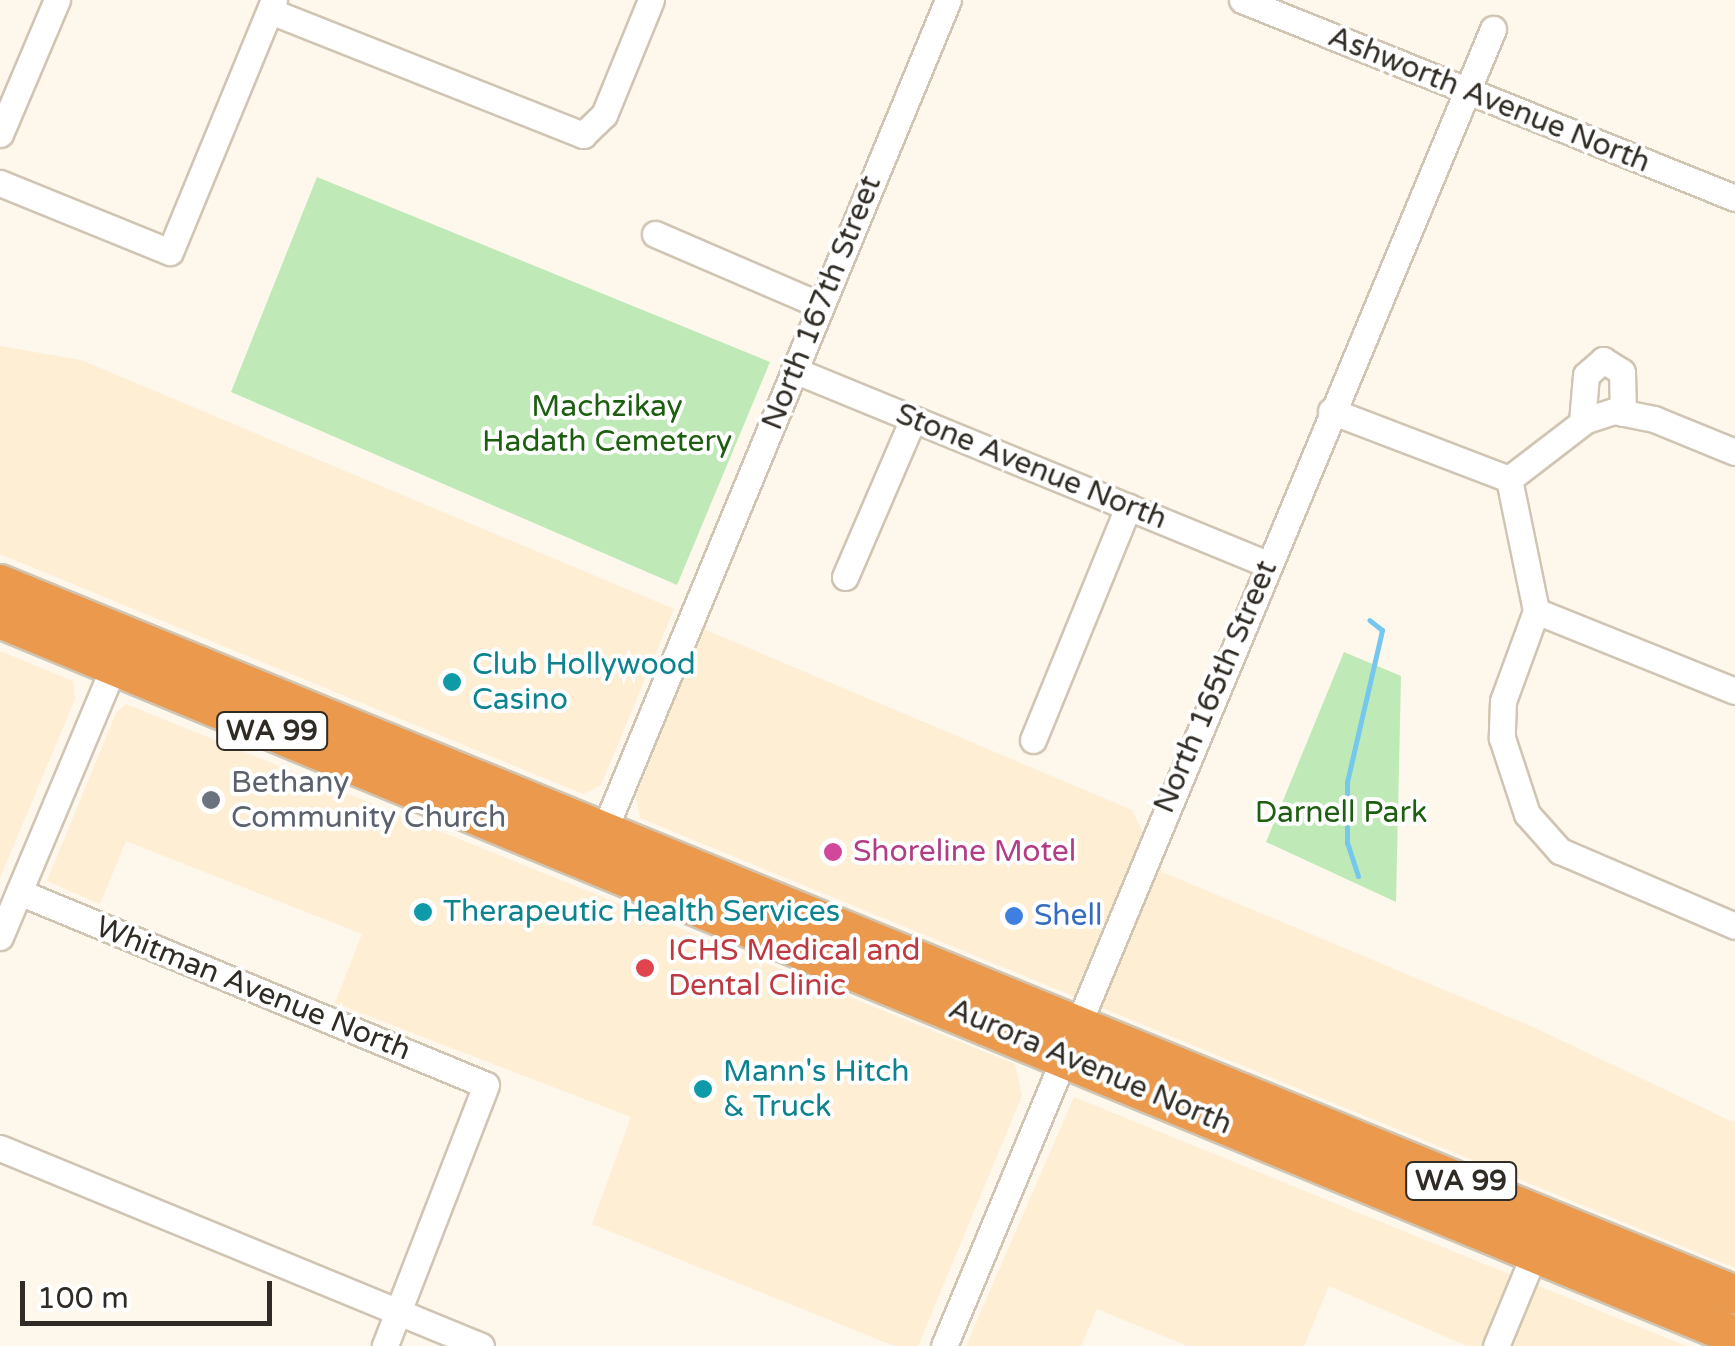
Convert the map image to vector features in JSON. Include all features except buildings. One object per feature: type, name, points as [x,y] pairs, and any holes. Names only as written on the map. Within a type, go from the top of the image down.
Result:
[{"type":"highway","name":"Aurora Avenue North","points":[[0,584],[605,828],[1535,1252],[1735,1336]]},
{"type":"highway","name":"Aurora Avenue North","points":[[0,619],[611,866],[1735,1295]]},
{"type":"street","points":[[0,134],[57,0]]},
{"type":"street","points":[[0,183],[170,252],[272,6],[582,135],[604,114],[651,0]]},
{"type":"street","name":"North 167th Street","points":[[605,828],[948,0]]},
{"type":"street","name":"Ashworth Avenue North","points":[[1242,0],[1735,198]]},
{"type":"street","name":"North 165th Street","points":[[944,1346],[1493,30]]},
{"type":"street","points":[[655,234],[820,305]]},
{"type":"street","points":[[1582,422],[1586,374],[1603,360],[1622,372],[1624,413]]},
{"type":"street","name":"Stone Avenue North","points":[[794,370],[1268,564]]},
{"type":"street","points":[[1331,411],[1508,479]]},
{"type":"street","points":[[1508,479],[1582,422],[1624,413],[1735,452]]},
{"type":"street","points":[[845,577],[913,419]]},
{"type":"street","points":[[1508,479],[1536,611],[1503,701],[1502,738],[1527,814],[1560,851],[1735,926]]},
{"type":"street","points":[[1033,740],[1128,507]]},
{"type":"street","points":[[1536,611],[1735,690]]},
{"type":"street","points":[[0,937],[114,668]]},
{"type":"street","name":"Whitman Avenue North","points":[[19,892],[486,1085],[398,1314]]},
{"type":"street","points":[[0,1148],[481,1346]]},
{"type":"street","points":[[1496,1346],[1535,1252]]},
{"type":"street","points":[[385,1346],[398,1314]]},
{"type":"shaded area","points":[[0,346],[81,360],[674,609],[601,785],[583,794],[0,554]]},
{"type":"shaded area","points":[[701,628],[1132,810],[1162,872],[1533,1027],[1735,1123],[1735,1268],[640,818],[636,796]]},
{"type":"shaded area","points":[[0,651],[73,681],[75,699],[0,878]]},
{"type":"shaded area","points":[[126,704],[1015,1064],[1022,1096],[918,1346],[894,1346],[592,1224],[631,1117],[335,1003],[362,934],[126,841],[100,904],[47,881],[116,713]]},
{"type":"shaded area","points":[[1074,1097],[1686,1346],[1467,1346],[1329,1286],[1304,1346],[1188,1346],[1097,1309],[1081,1346],[966,1346]]},
{"type":"green space","name":"Machzikay Hadath Cemetery","points":[[317,177],[770,362],[677,585],[231,392]]},
{"type":"green space","name":"Darnell Park","points":[[1344,652],[1401,676],[1396,902],[1266,842]]},
{"type":"waterway","points":[[1358,876],[1347,843],[1347,782],[1382,630],[1369,620]]},
{"type":"place","name":"Club Hollywood Casino","points":[[452,682]]},
{"type":"place","name":"Bethany Community Church","points":[[211,800]]},
{"type":"place","name":"Shoreline Motel","points":[[833,852]]},
{"type":"place","name":"Therapeutic Health Services","points":[[423,912]]},
{"type":"place","name":"Shell","points":[[1014,916]]},
{"type":"place","name":"ICHS Medical and Dental Clinic","points":[[645,968]]},
{"type":"place","name":"Mann's Hitch & Truck","points":[[703,1089]]}]
